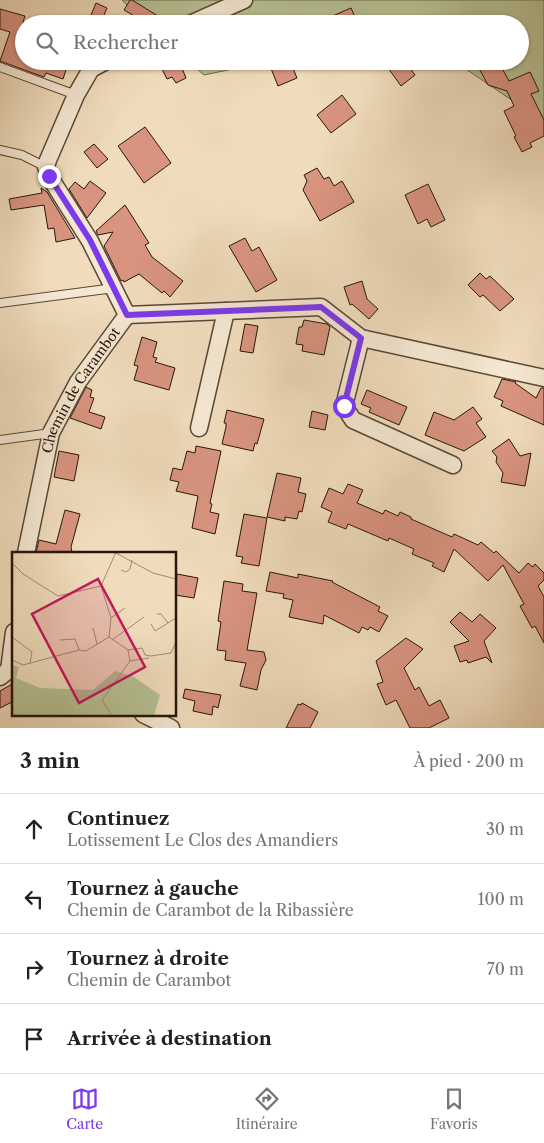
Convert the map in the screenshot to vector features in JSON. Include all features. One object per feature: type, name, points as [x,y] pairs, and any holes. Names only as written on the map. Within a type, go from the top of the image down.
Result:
[{"type":"street","points":[[210,15],[244,0]]},
{"type":"street","points":[[46,167],[76,94],[90,70]]},
{"type":"street","name":"Chemin de Carambot","points":[[26,552],[51,433],[78,382],[127,315],[90,240],[49,176],[46,167]]},
{"type":"street","points":[[127,315],[321,307],[361,338],[544,378]]},
{"type":"street","points":[[199,428],[226,311]]},
{"type":"street","points":[[361,338],[344,406],[353,420],[453,465]]},
{"type":"street","points":[[7,673],[12,644]]},
{"type":"street","points":[[147,716],[171,728]]},
{"type":"lane","points":[[0,67],[76,94]]},
{"type":"lane","points":[[0,150],[22,155],[46,167]]},
{"type":"lane","points":[[0,303],[114,288]]},
{"type":"lane","points":[[0,440],[51,433]]},
{"type":"green space","points":[[122,0],[544,0],[544,122],[467,70],[529,70],[529,15],[138,15]]},
{"type":"green space","points":[[198,70],[228,70],[204,75]]},
{"type":"building","points":[[130,0],[132,0],[156,15],[133,15],[124,10]]},
{"type":"building","points":[[96,3],[107,8],[104,15],[91,15]]},
{"type":"building","points":[[351,8],[354,15],[335,15]]},
{"type":"building","points":[[0,9],[21,15],[15,15],[15,66],[0,61],[10,32],[0,29]]},
{"type":"building","points":[[25,70],[66,70],[63,79],[46,73],[44,77]]},
{"type":"building","points":[[162,70],[183,70],[186,78],[176,83],[172,77],[167,79]]},
{"type":"building","points":[[272,70],[294,70],[297,78],[278,86]]},
{"type":"building","points":[[389,70],[411,70],[415,75],[401,86]]},
{"type":"building","points":[[480,70],[503,70],[509,81],[530,72],[539,91],[531,94],[544,120],[544,136],[530,143],[532,147],[522,152],[514,137],[516,136],[504,111],[514,106],[507,91],[488,85]]},
{"type":"building","points":[[342,95],[356,114],[331,133],[317,115]]},
{"type":"building","points":[[145,127],[171,163],[144,183],[118,146]]},
{"type":"building","points":[[94,144],[108,159],[97,168],[84,152]]},
{"type":"building","points":[[317,168],[324,179],[329,177],[334,186],[342,181],[354,202],[320,221],[303,190],[307,181],[304,175]]},
{"type":"building","points":[[90,181],[106,193],[87,218],[69,189],[75,182],[84,189]]},
{"type":"building","points":[[428,184],[445,220],[431,227],[427,219],[418,224],[405,195]]},
{"type":"building","points":[[41,188],[47,192],[75,238],[56,242],[54,228],[48,229],[44,205],[11,210],[9,199],[42,193]]},
{"type":"building","points":[[125,205],[149,243],[145,245],[152,257],[183,281],[170,297],[164,291],[162,293],[139,274],[124,282],[123,280],[121,281],[104,246],[113,232],[98,235],[96,231]]},
{"type":"building","points":[[245,238],[252,251],[259,247],[277,280],[256,292],[229,246]]},
{"type":"building","points":[[480,273],[486,279],[490,276],[514,299],[500,311],[483,295],[480,297],[468,285]]},
{"type":"building","points":[[362,281],[367,299],[378,309],[369,319],[352,304],[350,305],[344,287]]},
{"type":"building","points":[[304,320],[327,324],[330,327],[324,355],[302,351],[303,345],[296,344],[299,327],[302,327]]},
{"type":"building","points":[[245,324],[258,326],[253,353],[240,351]]},
{"type":"building","points":[[142,337],[157,342],[153,357],[157,358],[155,362],[175,368],[169,390],[134,380],[138,366],[134,365]]},
{"type":"building","points":[[502,379],[516,382],[536,398],[541,388],[544,388],[544,425],[501,406],[503,401],[494,397]]},
{"type":"building","points":[[86,387],[92,390],[90,397],[94,398],[89,412],[105,417],[101,429],[70,418]]},
{"type":"building","points":[[367,390],[407,407],[399,425],[369,412],[371,408],[361,404]]},
{"type":"building","points":[[473,407],[482,419],[476,423],[486,437],[464,451],[425,435],[434,412],[454,420]]},
{"type":"building","points":[[227,410],[264,419],[257,444],[255,443],[253,451],[222,444]]},
{"type":"building","points":[[312,411],[328,415],[325,430],[309,427]]},
{"type":"building","points":[[509,439],[520,456],[531,453],[525,486],[501,482],[503,473],[496,462],[497,457],[492,451]]},
{"type":"building","points":[[196,446],[221,451],[210,503],[212,504],[210,512],[219,514],[215,534],[192,528],[198,496],[176,491],[179,482],[170,480],[173,468],[182,470],[187,451],[195,453]]},
{"type":"building","points":[[59,451],[79,455],[74,481],[54,477]]},
{"type":"building","points":[[277,473],[301,478],[298,492],[306,494],[302,512],[299,511],[297,519],[285,517],[285,521],[267,517]]},
{"type":"building","points":[[348,484],[363,490],[357,503],[383,514],[385,510],[398,516],[400,512],[411,517],[411,519],[452,537],[454,534],[478,545],[481,542],[494,553],[496,551],[519,573],[528,563],[533,567],[535,564],[544,573],[544,580],[538,586],[544,597],[544,643],[535,626],[532,628],[520,606],[524,604],[503,565],[488,581],[454,549],[444,572],[432,566],[434,563],[412,554],[414,549],[389,538],[388,541],[348,524],[346,529],[328,522],[332,512],[321,507],[329,488],[343,494]]},
{"type":"building","points":[[65,510],[80,514],[71,547],[72,552],[36,552],[39,540],[56,544]]},
{"type":"building","points":[[244,514],[267,518],[259,566],[241,563],[243,557],[236,556]]},
{"type":"building","points":[[270,572],[298,578],[298,574],[333,581],[380,607],[378,611],[388,616],[379,632],[370,627],[368,630],[362,627],[359,633],[324,615],[323,624],[289,617],[293,600],[283,598],[284,594],[266,591]]},
{"type":"building","points":[[177,574],[198,578],[194,598],[176,595]]},
{"type":"building","points":[[224,581],[243,584],[242,591],[257,593],[247,650],[264,652],[266,660],[261,670],[257,690],[240,686],[246,663],[225,660],[226,651],[217,650],[221,622],[218,621]]},
{"type":"building","points":[[460,612],[472,622],[480,614],[496,628],[484,641],[492,663],[486,657],[468,663],[467,660],[460,662],[454,646],[469,641],[450,622]]},
{"type":"building","points":[[406,638],[423,649],[404,668],[415,690],[419,687],[429,706],[440,700],[449,718],[429,728],[410,728],[396,700],[386,705],[377,684],[383,682],[376,661]]},
{"type":"building","points":[[12,684],[12,702],[0,708],[0,691]]},
{"type":"building","points":[[185,689],[221,695],[218,708],[213,706],[212,715],[193,711],[195,701],[183,698]]},
{"type":"building","points":[[302,703],[318,712],[310,728],[286,728],[298,704],[301,705]]},
{"type":"route","points":[[49,176],[90,240],[127,315],[321,307],[361,338],[344,406]]}]
